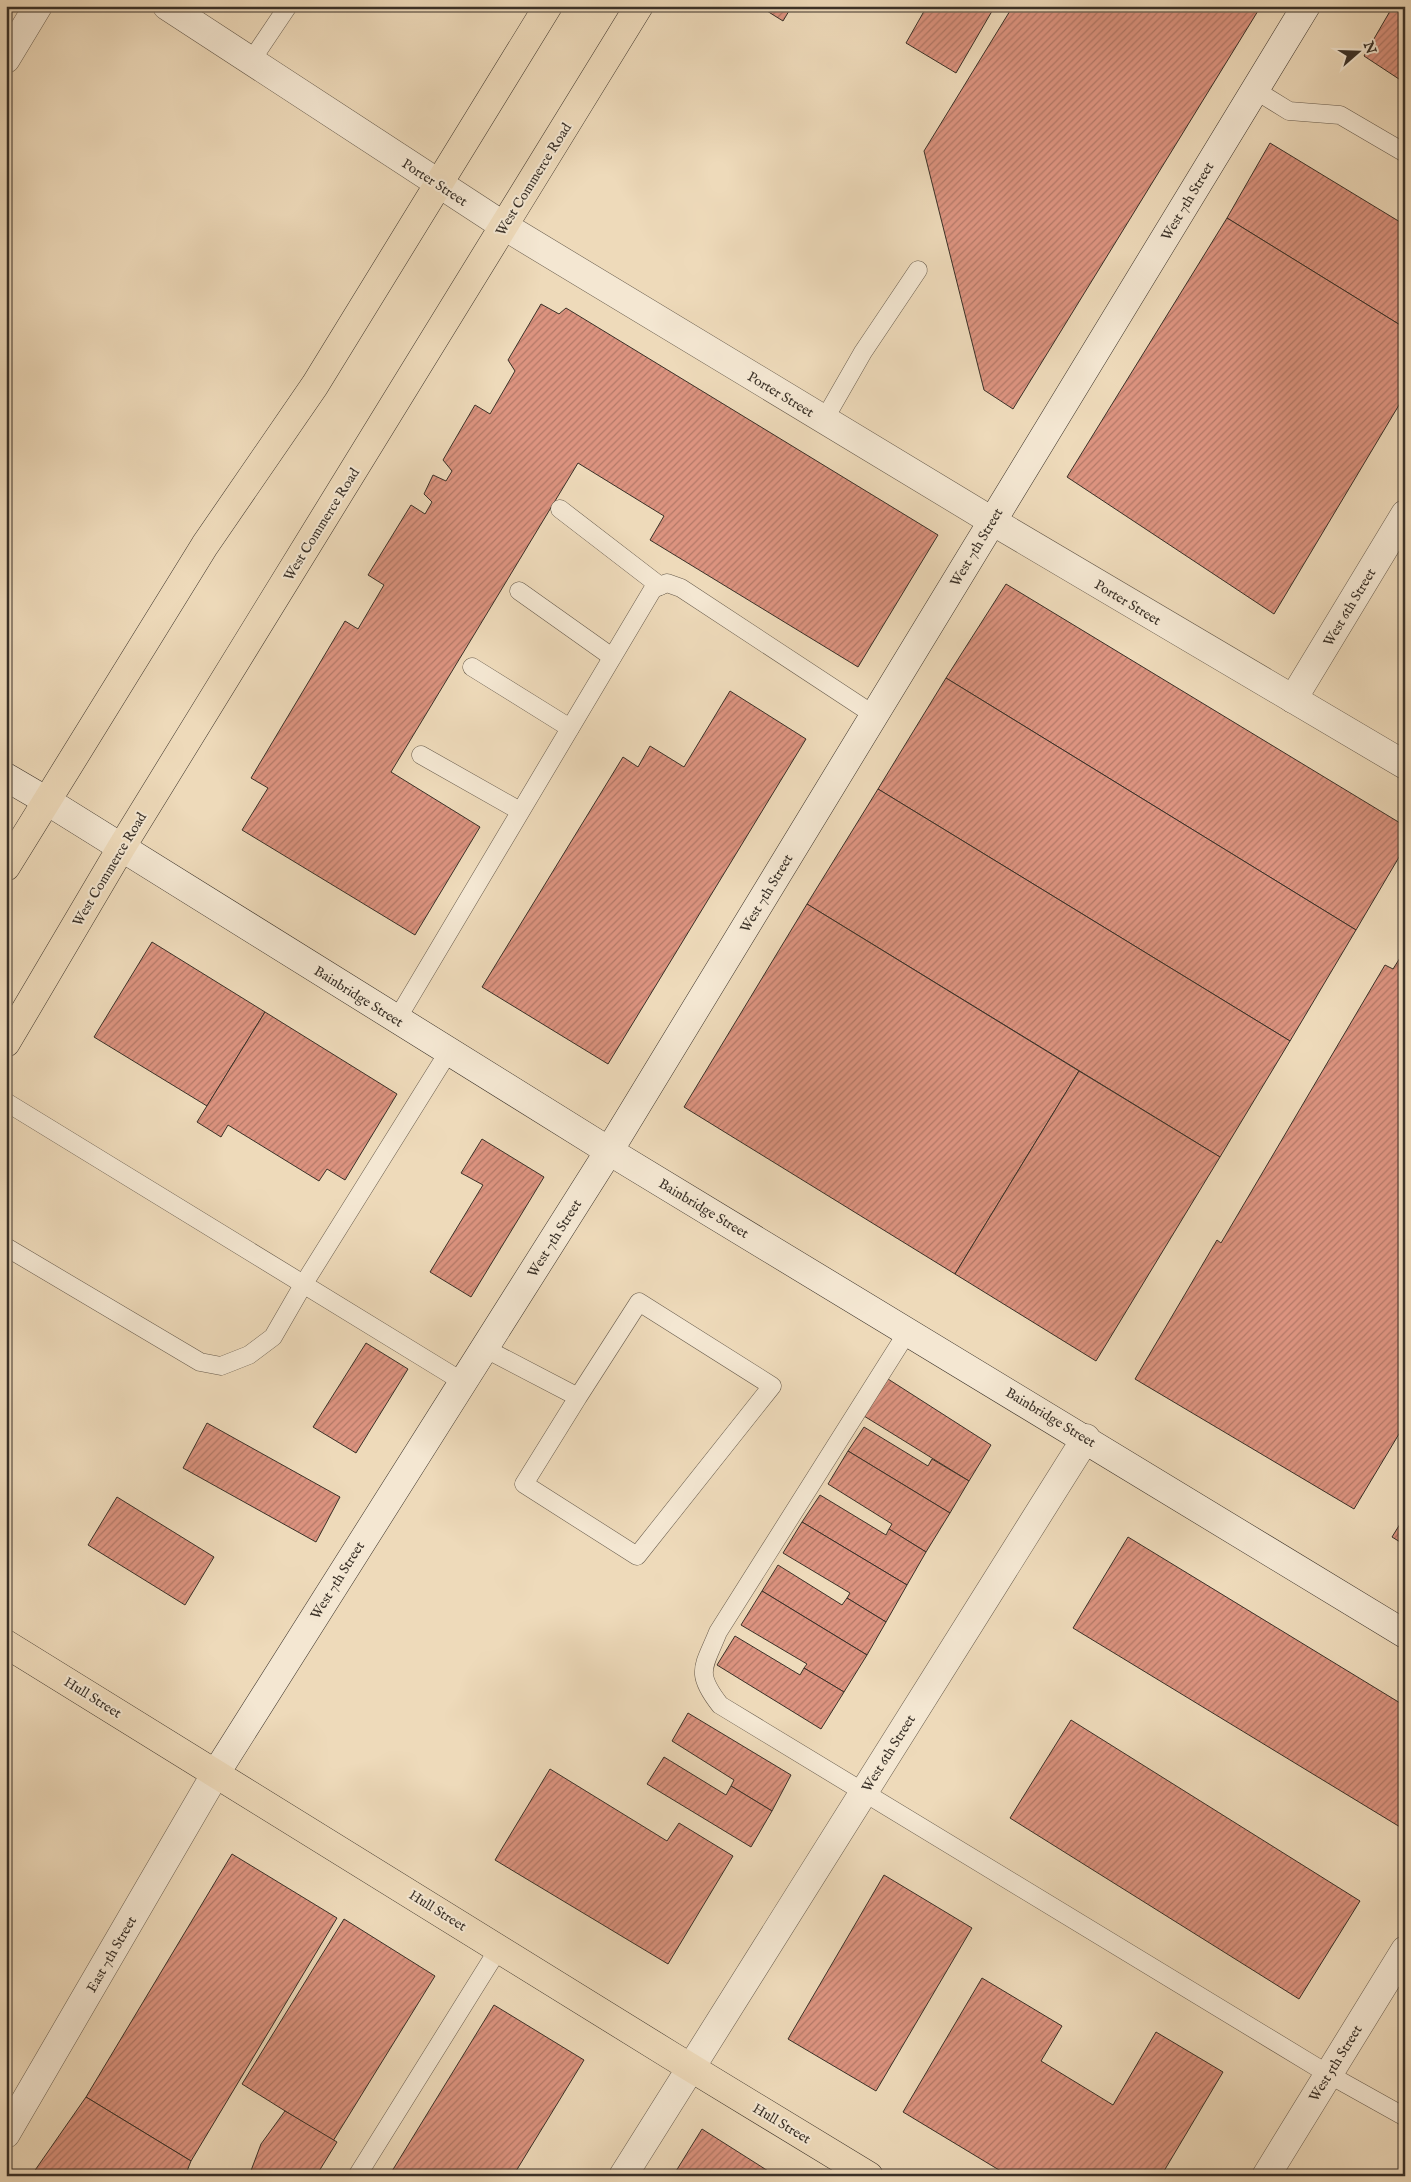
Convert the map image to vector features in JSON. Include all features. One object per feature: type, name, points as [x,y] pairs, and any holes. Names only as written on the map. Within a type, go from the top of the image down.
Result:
[{"type":"main road","points":[[6,867],[205,545],[315,385],[548,6]]},
{"type":"main road","name":"West Commerce Road","points":[[6,1043],[122,848],[639,6]]},
{"type":"main road","name":"Hull Street","points":[[6,1644],[690,2068],[869,2176]]},
{"type":"street","points":[[6,59],[38,6]]},
{"type":"street","name":"Porter Street","points":[[167,6],[504,226],[992,521],[1405,765]]},
{"type":"street","name":"West 7th Street","points":[[216,1773],[609,1151],[1306,6]]},
{"type":"street","name":"West 6th Street","points":[[1293,699],[1405,514]]},
{"type":"street","name":"Bainbridge Street","points":[[6,777],[47,800],[609,1151],[1086,1438],[1405,1634]]},
{"type":"street","name":"West 6th Street","points":[[623,2176],[1086,1438]]},
{"type":"street","name":"East 7th Street","points":[[6,2134],[216,1773]]},
{"type":"street","name":"West 5th Street","points":[[1266,2176],[1405,1950]]},
{"type":"lane","points":[[250,61],[288,6]]},
{"type":"lane","points":[[1255,90],[1290,111],[1340,115],[1405,153]]},
{"type":"lane","points":[[824,420],[863,352],[918,270]]},
{"type":"lane","points":[[560,509],[660,586]]},
{"type":"lane","points":[[397,1019],[653,589],[666,583],[681,588],[874,715]]},
{"type":"lane","points":[[519,591],[612,657]]},
{"type":"lane","points":[[472,667],[570,728]]},
{"type":"lane","points":[[421,755],[520,811]]},
{"type":"lane","points":[[6,1247],[200,1362],[221,1366],[249,1355],[274,1337],[303,1284],[449,1051]]},
{"type":"lane","points":[[6,1102],[463,1382]]},
{"type":"lane","points":[[639,1302],[772,1386],[637,1556],[524,1484],[578,1397],[639,1302]]},
{"type":"lane","points":[[908,1331],[718,1632],[702,1672],[707,1688],[720,1705],[1328,2074],[1405,2117]]},
{"type":"lane","points":[[484,1348],[578,1397]]},
{"type":"lane","points":[[357,2176],[499,1948]]},
{"type":"building","points":[[759,6],[792,6],[783,21]]},
{"type":"building","points":[[927,6],[995,6],[956,73],[906,43]]},
{"type":"building","points":[[1013,6],[1261,6],[1013,409],[984,390],[924,151]]},
{"type":"building","points":[[1393,6],[1405,6],[1405,83],[1364,56]]},
{"type":"building","points":[[1270,143],[1405,225],[1405,328],[1227,218]]},
{"type":"building","points":[[1227,218],[1405,328],[1405,395],[1274,614],[1067,477]]},
{"type":"building","points":[[541,304],[559,314],[566,308],[938,535],[858,667],[650,540],[664,516],[578,463],[391,772],[480,827],[415,935],[242,830],[268,788],[251,778],[345,621],[358,629],[384,585],[368,575],[411,505],[425,514],[432,502],[424,494],[433,475],[446,481],[452,471],[443,460],[475,405],[490,414],[515,371],[508,360]]},
{"type":"building","points":[[1006,584],[1405,826],[1405,847],[1356,930],[946,678]]},
{"type":"building","points":[[946,678],[1356,930],[1290,1041],[878,789]]},
{"type":"building","points":[[730,691],[806,739],[608,1064],[482,987],[623,757],[638,767],[650,746],[684,767]]},
{"type":"building","points":[[878,789],[1290,1041],[1220,1157],[807,904]]},
{"type":"building","points":[[807,904],[1079,1071],[955,1274],[684,1107]]},
{"type":"building","points":[[152,942],[265,1012],[207,1106],[94,1037]]},
{"type":"building","points":[[1405,950],[1405,1424],[1354,1509],[1135,1379],[1217,1240],[1221,1243],[1385,965],[1393,969]]},
{"type":"building","points":[[265,1012],[397,1094],[345,1180],[327,1169],[319,1181],[228,1125],[221,1137],[197,1122]]},
{"type":"building","points":[[1079,1071],[1220,1157],[1096,1361],[955,1274]]},
{"type":"building","points":[[482,1139],[544,1177],[471,1297],[430,1272],[483,1185],[461,1173]]},
{"type":"building","points":[[366,1343],[408,1369],[356,1453],[313,1427]]},
{"type":"building","points":[[888,1379],[991,1445],[969,1481],[864,1416]]},
{"type":"building","points":[[207,1423],[340,1497],[316,1542],[183,1468]]},
{"type":"building","points":[[864,1427],[928,1466],[932,1459],[969,1481],[950,1513],[848,1451]]},
{"type":"building","points":[[848,1451],[950,1513],[926,1552],[889,1529],[892,1524],[828,1484]]},
{"type":"building","points":[[820,1495],[886,1535],[889,1529],[926,1552],[907,1585],[802,1522]]},
{"type":"building","points":[[117,1497],[214,1557],[185,1605],[88,1545]]},
{"type":"building","points":[[1405,1516],[1405,1545],[1392,1537]]},
{"type":"building","points":[[802,1522],[907,1585],[886,1622],[847,1598],[850,1593],[783,1553]]},
{"type":"building","points":[[1128,1537],[1405,1706],[1405,1830],[1073,1628]]},
{"type":"building","points":[[778,1565],[842,1605],[847,1598],[886,1622],[867,1655],[762,1591]]},
{"type":"building","points":[[762,1591],[867,1655],[844,1692],[804,1668],[807,1664],[741,1625]]},
{"type":"building","points":[[735,1636],[800,1675],[804,1668],[844,1692],[821,1729],[717,1665]]},
{"type":"building","points":[[688,1713],[791,1775],[772,1811],[731,1786],[734,1780],[672,1741]]},
{"type":"building","points":[[1071,1720],[1360,1901],[1299,1999],[1010,1818]]},
{"type":"building","points":[[664,1757],[726,1795],[731,1786],[772,1811],[751,1847],[647,1784]]},
{"type":"building","points":[[550,1769],[667,1841],[679,1823],[733,1856],[668,1964],[495,1860]]},
{"type":"building","points":[[232,1854],[337,1918],[191,2161],[86,2097]]},
{"type":"building","points":[[884,1875],[972,1928],[876,2091],[788,2039]]},
{"type":"building","points":[[344,1919],[435,1976],[333,2141],[242,2084]]},
{"type":"building","points":[[982,1978],[1062,2026],[1041,2061],[1113,2105],[1156,2032],[1223,2072],[1161,2176],[1009,2176],[903,2112]]},
{"type":"building","points":[[494,2005],[584,2060],[513,2176],[389,2176]]},
{"type":"building","points":[[86,2097],[191,2161],[185,2176],[31,2176]]},
{"type":"building","points":[[285,2111],[337,2142],[316,2176],[249,2176],[261,2144]]},
{"type":"building","points":[[702,2129],[776,2176],[673,2176]]}]
